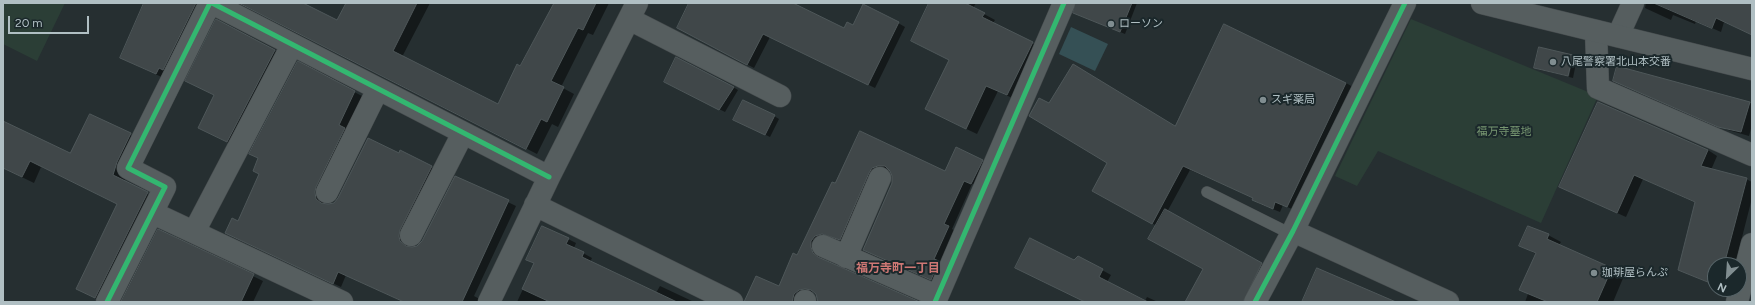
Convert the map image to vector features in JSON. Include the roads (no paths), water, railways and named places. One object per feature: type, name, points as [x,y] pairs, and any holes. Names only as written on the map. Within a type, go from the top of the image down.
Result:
[{"type":"main road","points":[[1737,302],[1752,244]]},
{"type":"street","points":[[107,302],[165,187],[128,168],[211,3],[549,177]]},
{"type":"street","points":[[823,246],[936,299],[1064,3]]},
{"type":"street","points":[[1255,302],[1292,233],[1405,3]]},
{"type":"street","points":[[1482,3],[1525,8],[1596,31],[1752,69]]},
{"type":"street","points":[[1618,36],[1633,3]]},
{"type":"street","points":[[489,302],[549,177],[633,11],[780,96]]},
{"type":"street","points":[[1596,31],[1598,88],[1752,155]]},
{"type":"street","points":[[194,232],[292,45]]},
{"type":"street","points":[[327,192],[378,89]]},
{"type":"street","points":[[411,235],[463,133]]},
{"type":"street","points":[[846,256],[880,178]]},
{"type":"street","points":[[536,205],[732,302]]},
{"type":"street","points":[[153,213],[342,302]]},
{"type":"street","points":[[1292,233],[1448,302]]},
{"type":"lane","points":[[1207,192],[1292,233]]},
{"type":"water","points":[[1071,27],[1108,44],[1095,71],[1059,54]]},
{"type":"place","name":"ローソン","points":[[1111,24]]},
{"type":"place","name":"八尾警察署北山本交番","points":[[1553,62]]},
{"type":"place","name":"スギ薬局","points":[[1263,100]]},
{"type":"place","name":"珈琲屋らんぷ","points":[[1594,273]]},
{"type":"district","name":"福万寺町一丁目","points":[[898,268]]},
{"type":"park label","name":"福万寺墓地","points":[[1504,132]]}]
